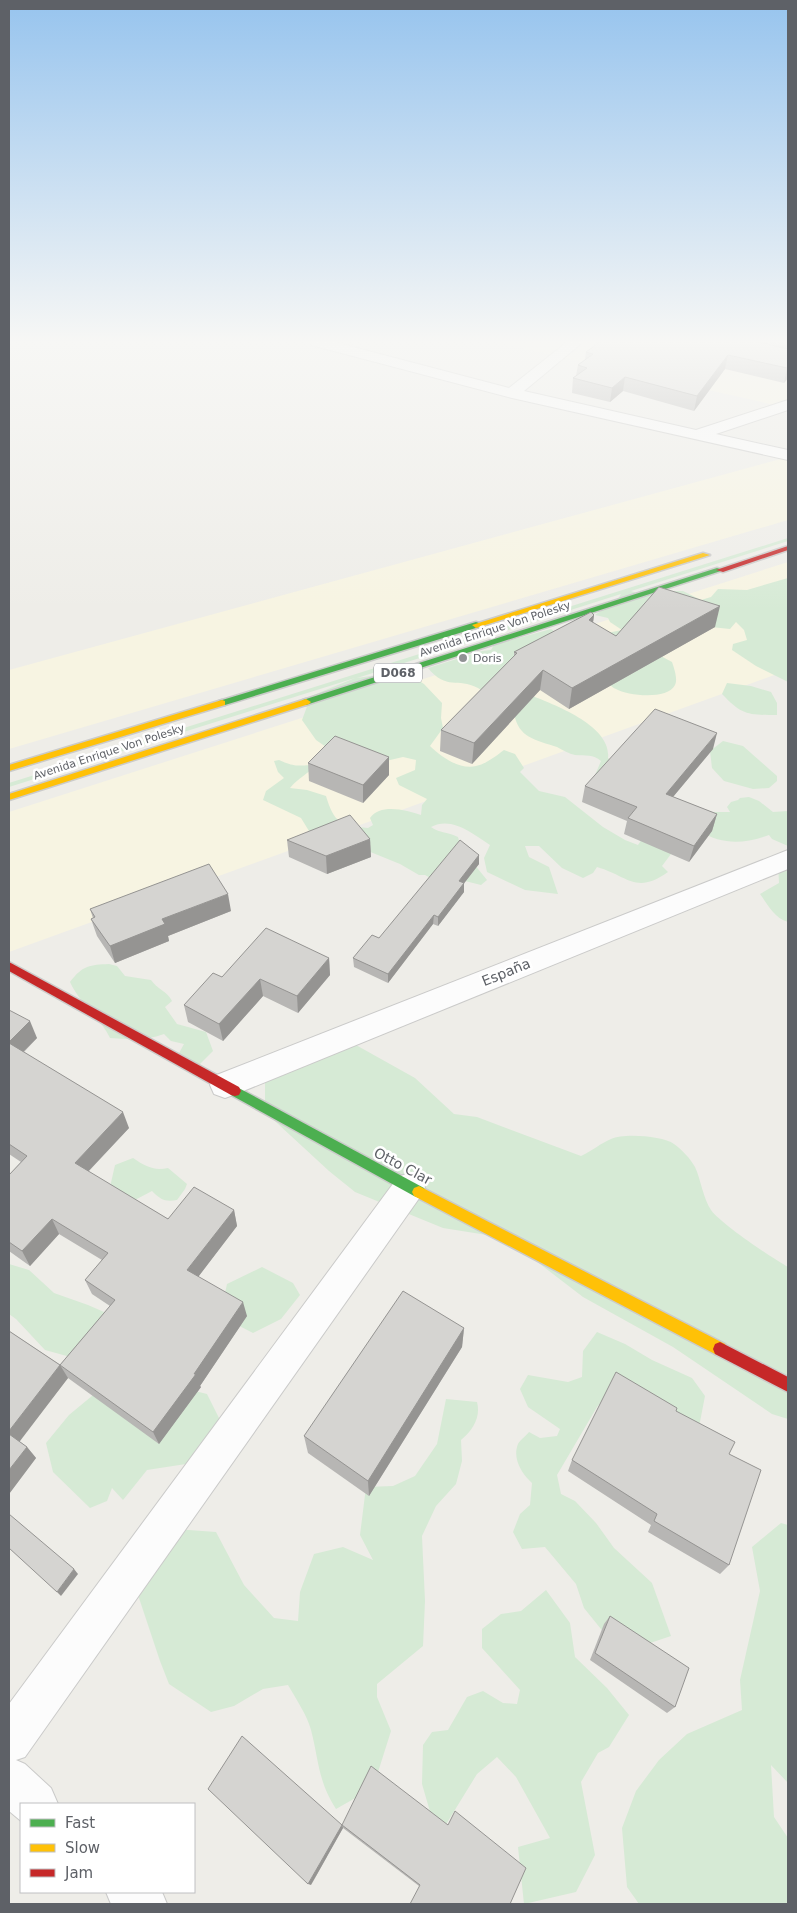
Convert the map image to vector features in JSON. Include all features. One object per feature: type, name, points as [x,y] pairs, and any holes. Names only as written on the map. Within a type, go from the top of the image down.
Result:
[{"type":"main road","name":"Avenida Enrique Von Polesky","points":[[9,797],[788,548]]},
{"type":"main road","name":"Avenida Enrique Von Polesky","points":[[9,768],[722,550]]},
{"type":"main road","name":"Otto Clar","points":[[9,966],[409,1187],[788,1385]]},
{"type":"street","points":[[686,431],[788,455]]},
{"type":"street","points":[[698,434],[706,431]]},
{"type":"street","name":"España","points":[[225,1085],[788,860]]},
{"type":"street","points":[[9,1741],[409,1187]]},
{"type":"street","points":[[9,1780],[34,1803]]},
{"type":"street","points":[[131,1893],[143,1904]]},
{"type":"shaded area","points":[[788,457],[788,520],[9,749],[9,670]]},
{"type":"shaded area","points":[[788,562],[788,670],[9,952],[9,812]]},
{"type":"green space","points":[[788,538],[788,541],[631,591],[647,596],[666,591],[683,591],[701,600],[711,597],[718,589],[747,590],[788,578],[788,682],[756,666],[732,650],[733,644],[747,640],[744,630],[736,622],[730,629],[711,627],[657,654],[672,662],[676,680],[671,690],[656,695],[638,695],[615,689],[607,682],[600,638],[612,632],[622,630],[610,622],[608,618],[595,615],[618,599],[621,594],[357,678],[404,671],[424,684],[442,703],[441,718],[443,728],[430,746],[451,762],[470,767],[491,760],[504,750],[515,754],[524,768],[520,772],[539,791],[565,797],[603,827],[625,840],[638,845],[642,839],[674,850],[662,866],[668,872],[648,882],[632,882],[597,867],[593,873],[583,878],[562,868],[539,846],[525,846],[529,857],[549,867],[558,894],[525,890],[487,872],[484,858],[490,845],[462,828],[447,824],[431,827],[458,837],[461,848],[487,880],[481,885],[465,881],[434,880],[368,851],[326,840],[309,831],[301,818],[263,800],[266,791],[284,778],[278,772],[274,761],[279,760],[301,766],[316,765],[290,788],[307,790],[326,796],[332,812],[345,824],[368,828],[373,825],[370,818],[374,813],[387,809],[409,811],[421,815],[422,805],[427,799],[399,785],[396,778],[415,770],[416,760],[403,757],[377,763],[342,758],[316,740],[302,720],[311,696],[355,678],[9,787],[9,783]]},
{"type":"green space","points":[[551,629],[558,634],[555,683],[530,695],[580,718],[601,736],[607,747],[608,758],[621,769],[593,780],[601,761],[595,757],[566,752],[529,737],[519,728],[514,713],[479,689],[464,683],[447,682],[428,668],[482,651],[491,650],[494,645]]},
{"type":"green space","points":[[727,683],[751,686],[771,692],[777,703],[777,715],[759,715],[740,710],[722,694]]},
{"type":"green space","points":[[723,741],[743,746],[777,776],[777,781],[769,788],[753,789],[724,781],[712,768],[710,751]]},
{"type":"green space","points":[[749,797],[759,801],[773,812],[788,811],[788,846],[772,839],[769,835],[733,842],[716,839],[699,831],[700,817],[712,812],[730,812],[727,807],[731,802]]},
{"type":"green space","points":[[788,857],[788,922],[775,914],[760,894],[779,883],[778,862]]},
{"type":"green space","points":[[109,964],[117,966],[125,976],[151,980],[172,1001],[165,1007],[177,1024],[206,1032],[213,1051],[197,1067],[178,1055],[184,1044],[171,1041],[164,1034],[144,1039],[110,1038],[70,982],[79,972],[87,967]]},
{"type":"green space","points":[[338,1035],[415,1078],[454,1114],[477,1117],[581,1156],[607,1141],[625,1136],[661,1139],[669,1141],[680,1149],[695,1167],[711,1210],[725,1224],[788,1267],[788,1419],[772,1414],[673,1347],[583,1297],[506,1238],[443,1228],[355,1192],[329,1171],[265,1112],[265,1062]]},
{"type":"green space","points":[[133,1158],[149,1167],[158,1169],[168,1168],[187,1184],[177,1200],[163,1200],[152,1191],[133,1201],[110,1187],[115,1165]]},
{"type":"green space","points":[[9,1264],[29,1270],[54,1293],[120,1319],[74,1358],[45,1350],[9,1314]]},
{"type":"green space","points":[[262,1267],[293,1283],[300,1295],[281,1319],[253,1333],[220,1316],[227,1284]]},
{"type":"green space","points":[[597,1332],[692,1378],[705,1396],[698,1432],[617,1382],[597,1407],[557,1475],[561,1494],[575,1501],[596,1523],[614,1548],[652,1583],[671,1636],[650,1643],[605,1634],[584,1608],[576,1584],[545,1547],[522,1549],[513,1532],[520,1514],[530,1505],[532,1483],[517,1461],[516,1450],[518,1444],[529,1432],[540,1438],[557,1436],[560,1429],[528,1407],[520,1389],[528,1375],[568,1382],[582,1377],[583,1351]]},
{"type":"green space","points":[[187,1389],[207,1394],[220,1420],[199,1462],[147,1470],[123,1500],[112,1488],[107,1501],[90,1508],[53,1472],[46,1443],[69,1415],[98,1391]]},
{"type":"green space","points":[[446,1399],[477,1402],[478,1413],[472,1428],[461,1440],[462,1461],[456,1484],[436,1506],[422,1536],[425,1601],[423,1646],[377,1684],[377,1697],[391,1731],[373,1788],[336,1809],[322,1780],[309,1724],[288,1685],[263,1689],[234,1706],[211,1712],[169,1684],[137,1592],[175,1529],[216,1532],[244,1585],[274,1618],[298,1621],[300,1592],[314,1554],[343,1547],[373,1560],[360,1535],[366,1487],[393,1486],[415,1476],[437,1444]]},
{"type":"green space","points":[[781,1523],[788,1525],[788,1783],[771,1765],[774,1817],[788,1838],[788,1904],[639,1904],[627,1887],[622,1828],[636,1791],[659,1760],[687,1734],[742,1710],[740,1680],[760,1591],[752,1547]]},
{"type":"green space","points":[[546,1590],[570,1623],[575,1657],[607,1688],[629,1715],[609,1747],[598,1753],[581,1782],[595,1855],[576,1892],[524,1904],[518,1847],[550,1838],[516,1777],[497,1757],[477,1774],[445,1826],[431,1815],[422,1784],[423,1745],[432,1732],[448,1730],[467,1697],[483,1691],[503,1703],[517,1704],[520,1690],[482,1648],[482,1629],[501,1614],[521,1611]]},
{"type":"building","points":[[659,587],[720,606],[572,688],[543,670],[474,743],[441,730],[517,653],[514,652],[591,612],[594,615],[589,620],[616,636]]},
{"type":"building","points":[[655,709],[717,733],[666,794],[717,814],[694,846],[628,818],[637,807],[585,786]]},
{"type":"building","points":[[335,736],[389,757],[363,785],[308,763]]},
{"type":"building","points":[[350,815],[370,839],[326,856],[287,840]]},
{"type":"building","points":[[460,840],[479,855],[459,881],[464,883],[438,917],[434,915],[388,974],[353,958],[372,935],[379,938]]},
{"type":"building","points":[[209,864],[228,894],[162,919],[165,924],[110,946],[91,919],[95,917],[90,909]]},
{"type":"building","points":[[266,928],[329,958],[297,996],[260,979],[219,1024],[184,1005],[213,973],[222,977]]},
{"type":"building","points":[[9,1010],[30,1021],[9,1042]]},
{"type":"building","points":[[9,1043],[123,1112],[75,1163],[168,1219],[194,1187],[234,1210],[187,1270],[243,1302],[194,1374],[196,1374],[153,1432],[60,1365],[115,1300],[85,1280],[108,1253],[52,1219],[22,1251],[9,1242],[9,1175],[27,1156],[9,1144]]},
{"type":"building","points":[[403,1291],[464,1328],[368,1481],[304,1436]]},
{"type":"building","points":[[9,1331],[60,1365],[9,1431]]},
{"type":"building","points":[[616,1372],[677,1408],[676,1411],[735,1442],[729,1454],[761,1470],[729,1565],[654,1521],[657,1514],[572,1460]]},
{"type":"building","points":[[9,1434],[27,1447],[9,1470]]},
{"type":"building","points":[[9,1514],[74,1569],[57,1592],[9,1548]]},
{"type":"building","points":[[610,1616],[689,1668],[675,1707],[595,1653]]},
{"type":"building","points":[[242,1736],[342,1825],[308,1884],[208,1789]]},
{"type":"building","points":[[371,1766],[448,1825],[455,1811],[526,1868],[510,1904],[410,1904],[420,1885],[342,1825]]},
{"type":"traffic: fast","points":[[306,702],[720,570]]},
{"type":"traffic: fast","points":[[222,703],[476,625]]},
{"type":"traffic: fast","points":[[235,1091],[419,1192]]},
{"type":"traffic: slow","points":[[476,625],[706,555]]},
{"type":"traffic: slow","points":[[9,797],[306,702]]},
{"type":"traffic: slow","points":[[9,768],[222,703]]},
{"type":"traffic: slow","points":[[419,1192],[720,1349]]},
{"type":"traffic: jam","points":[[720,570],[788,548]]},
{"type":"traffic: jam","points":[[9,966],[235,1091]]},
{"type":"traffic: jam","points":[[720,1349],[788,1385]]},
{"type":"place","name":"Doris","points":[[463,658]]}]
